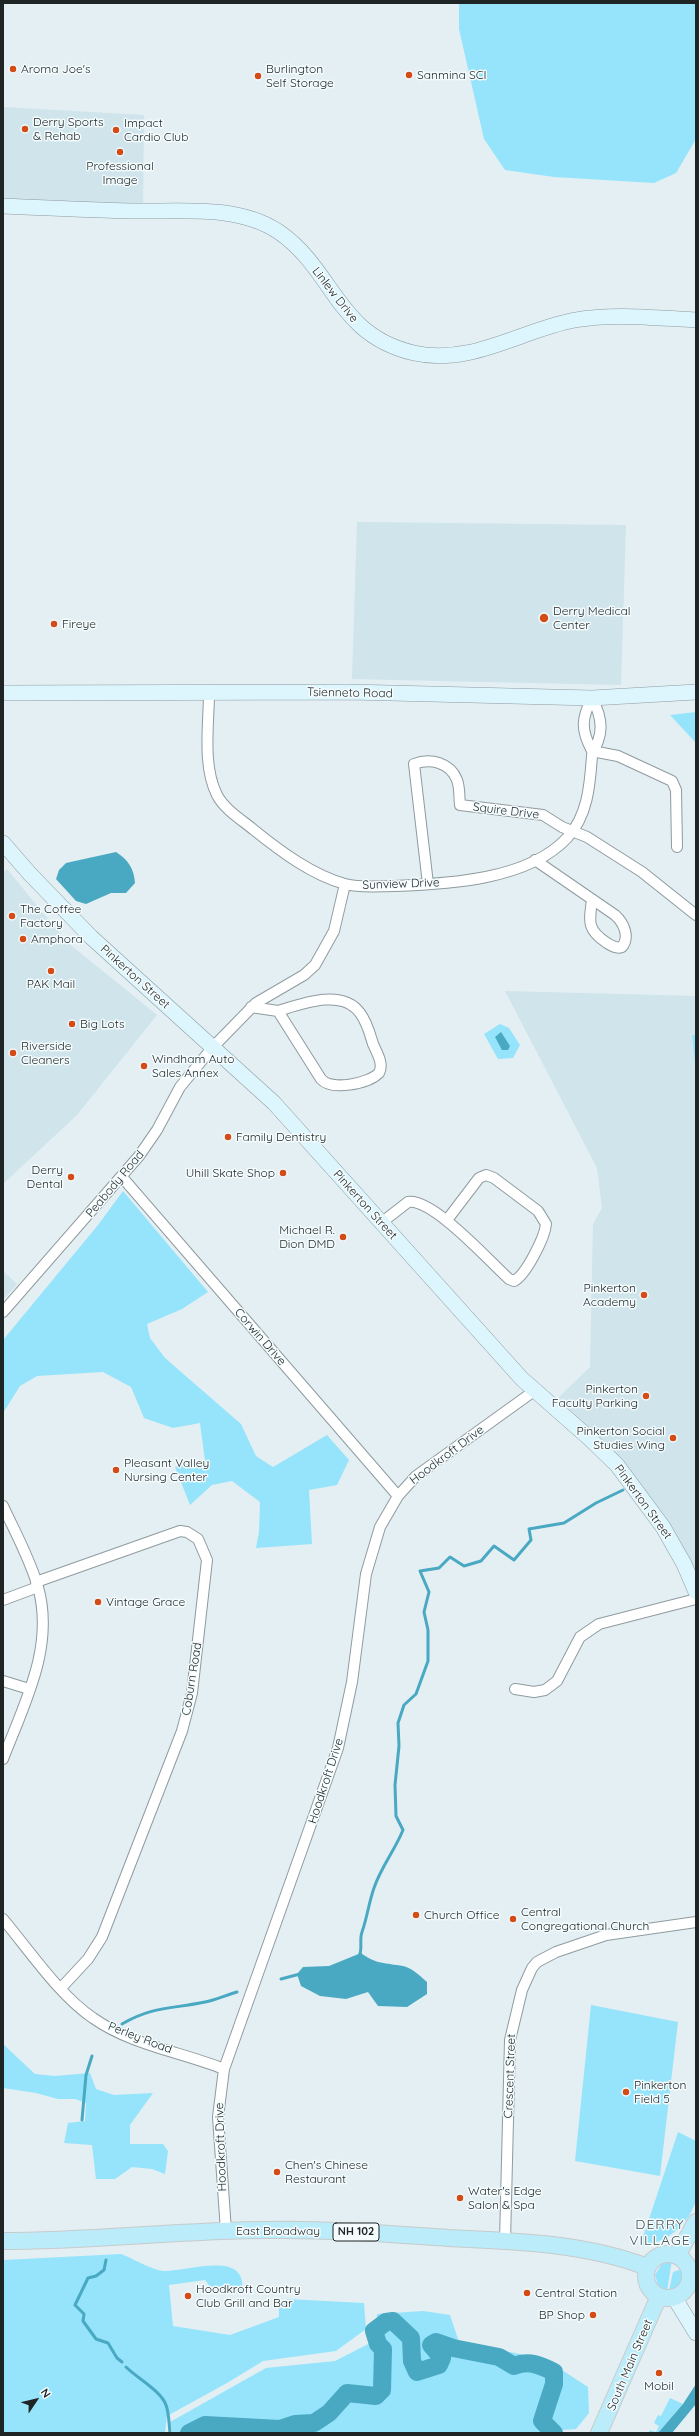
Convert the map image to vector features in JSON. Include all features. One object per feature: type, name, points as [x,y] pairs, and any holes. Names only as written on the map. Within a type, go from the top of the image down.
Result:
[{"type":"main road","points":[[677,2256],[696,2222]]},
{"type":"main road","name":"East Broadway","points":[[3,2241],[108,2239],[226,2231],[303,2230],[542,2244],[610,2256],[647,2267]]},
{"type":"main road","points":[[671,2254],[677,2256],[686,2264],[693,2276],[686,2288],[667,2297],[648,2286],[645,2275],[647,2267],[658,2255],[671,2254]]},
{"type":"main road","name":"South Main Street","points":[[599,2433],[667,2297]]},
{"type":"street","name":"Linlew Drive","points":[[3,206],[192,211],[246,217],[273,229],[292,243],[313,266],[347,314],[370,334],[399,349],[426,355],[453,355],[475,352],[543,328],[578,320],[607,317],[696,320]]},
{"type":"street","name":"Tsienneto Road","points":[[3,692],[350,692],[592,698],[696,692]]},
{"type":"street","name":"Sunview Drive","points":[[209,692],[209,759],[212,782],[218,797],[236,815],[281,850],[317,872],[346,884],[372,886],[428,884],[492,875],[535,860],[555,848],[573,831],[583,810],[587,796],[592,751],[599,738],[600,714],[592,698]]},
{"type":"street","name":"Sunview Drive","points":[[592,698],[583,715],[588,743],[592,751]]},
{"type":"street","points":[[592,751],[618,756],[672,781],[676,790],[678,847]]},
{"type":"street","name":"Squire Drive","points":[[428,884],[414,764],[430,760],[448,768],[457,780],[460,805],[535,813],[588,837],[642,872],[696,915]]},
{"type":"street","name":"Pinkerton Street","points":[[3,842],[76,923],[274,1103],[534,1391],[594,1442],[628,1478],[663,1527],[684,1564],[696,1592]]},
{"type":"street","points":[[535,860],[615,915],[623,924],[625,938],[622,947],[615,948],[594,932],[590,923],[592,900]]},
{"type":"street","name":"Peabody Road","points":[[3,1312],[122,1177],[157,1130],[180,1087],[213,1047],[252,1007],[304,975],[316,965],[334,931],[346,884]]},
{"type":"street","points":[[252,1007],[278,1011],[316,1001],[338,1000],[351,1005],[360,1013],[365,1022],[381,1065],[379,1073],[369,1079],[339,1086],[326,1084],[278,1011]]},
{"type":"street","points":[[381,1222],[404,1204],[412,1202],[426,1207],[448,1220],[509,1279],[514,1281],[522,1275],[545,1233],[546,1224],[538,1211],[494,1178],[486,1175],[479,1178],[448,1220]]},
{"type":"street","name":"Corwin Drive","points":[[122,1177],[398,1496]]},
{"type":"street","name":"Hoodkroft Drive","points":[[226,2231],[218,2117],[224,2069],[336,1755],[352,1682],[370,1556],[380,1527],[398,1496],[424,1470],[534,1391]]},
{"type":"street","points":[[3,1759],[40,1659],[43,1640],[42,1604],[37,1584],[4,1509]]},
{"type":"street","name":"Coburn Road","points":[[3,1600],[37,1584],[180,1531],[187,1532],[198,1539],[207,1560],[192,1693],[182,1731],[102,1937],[88,1959],[61,1988]]},
{"type":"street","points":[[515,1689],[534,1692],[545,1690],[556,1681],[580,1637],[599,1624],[696,1599]]},
{"type":"street","points":[[3,1681],[29,1689]]},
{"type":"street","name":"Perley Road","points":[[3,1919],[61,1988],[84,2011],[104,2025],[130,2036],[224,2069]]},
{"type":"street","name":"Crescent Street","points":[[506,2241],[510,2040],[522,1990],[532,1968],[537,1962],[556,1952],[606,1935],[696,1922]]},
{"type":"street","points":[[667,2297],[696,2333]]},
{"type":"shaded area","points":[[459,3],[696,3],[696,139],[676,173],[654,183],[554,177],[505,170],[484,139],[459,29]]},
{"type":"shaded area","points":[[3,107],[144,115],[143,209],[3,204]]},
{"type":"shaded area","points":[[357,522],[626,525],[621,685],[352,679]]},
{"type":"shaded area","points":[[696,712],[696,743],[670,715]]},
{"type":"shaded area","points":[[116,852],[127,861],[133,873],[135,883],[126,893],[111,893],[86,904],[76,901],[56,879],[59,870],[66,863]]},
{"type":"shaded area","points":[[7,869],[67,942],[157,1015],[77,1115],[3,1184],[3,872]]},
{"type":"shaded area","name":"Pinkerton Academy","points":[[505,991],[696,996],[696,1592],[651,1510],[551,1405],[590,1367],[593,1224],[602,1208],[597,1168]]},
{"type":"shaded area","points":[[500,1024],[509,1028],[520,1045],[513,1058],[498,1059],[484,1034]]},
{"type":"shaded area","points":[[501,1032],[510,1046],[508,1050],[502,1050],[495,1037]]},
{"type":"shaded area","points":[[692,1035],[696,1035],[696,1073]]},
{"type":"shaded area","points":[[123,1191],[208,1292],[182,1309],[147,1324],[150,1338],[165,1358],[241,1424],[256,1456],[273,1467],[327,1435],[349,1460],[337,1485],[309,1490],[312,1544],[256,1548],[259,1532],[260,1502],[232,1481],[212,1485],[190,1505],[175,1467],[205,1461],[200,1423],[173,1428],[144,1418],[131,1387],[103,1372],[37,1376],[20,1386],[3,1413],[3,1340],[98,1225]]},
{"type":"shaded area","points":[[3,1271],[17,1284],[3,1300]]},
{"type":"shaded area","points":[[361,1953],[376,1961],[403,1966],[413,1970],[427,1982],[427,1994],[407,2007],[378,2006],[368,1992],[346,1999],[320,1996],[301,1986],[297,1974],[303,1967],[329,1966]]},
{"type":"shaded area","name":"Pinkerton Field 5","points":[[591,2005],[678,2022],[660,2176],[575,2161]]},
{"type":"shaded area","points":[[3,2044],[35,2074],[55,2076],[90,2073],[96,2089],[114,2095],[153,2093],[130,2125],[130,2144],[163,2144],[168,2151],[165,2174],[152,2169],[132,2167],[115,2179],[96,2179],[92,2145],[64,2143],[68,2123],[85,2121],[86,2103],[75,2099],[58,2099],[36,2093],[3,2088]]},
{"type":"shaded area","points":[[678,2132],[696,2141],[697,2182],[695,2203],[686,2220],[674,2233],[658,2242],[640,2246]]},
{"type":"shaded area","points":[[121,2254],[149,2267],[164,2271],[226,2266],[235,2270],[241,2278],[242,2291],[211,2288],[205,2280],[169,2285],[173,2326],[230,2335],[279,2317],[279,2304],[287,2299],[364,2303],[366,2329],[336,2351],[263,2361],[167,2416],[165,2433],[3,2433],[3,2260]]},
{"type":"shaded area","points":[[672,2260],[667,2291],[658,2285],[655,2275],[661,2265]]},
{"type":"shaded area","points":[[682,2269],[683,2276],[681,2283],[673,2290],[669,2291],[673,2272]]},
{"type":"shaded area","points":[[423,2311],[450,2315],[459,2342],[545,2359],[588,2387],[589,2413],[576,2429],[524,2433],[172,2433],[170,2422],[266,2368],[335,2361],[376,2340],[377,2314]]},
{"type":"shaded area","points":[[696,2384],[696,2404],[672,2433],[658,2433],[683,2404]]},
{"type":"shaded area","points":[[670,2398],[683,2404],[658,2433],[648,2433],[650,2430],[656,2432],[659,2426],[654,2423],[658,2415],[661,2416]]},
{"type":"waterway","points":[[359,1956],[361,1951],[361,1935],[374,1888],[380,1873],[403,1830],[396,1816],[395,1785],[399,1746],[398,1723],[404,1705],[416,1694],[428,1661],[428,1630],[424,1612],[429,1592],[420,1571],[439,1568],[450,1557],[464,1566],[481,1561],[494,1546],[514,1560],[531,1540],[529,1529],[564,1523],[596,1503],[623,1490]]},
{"type":"waterway","points":[[281,1979],[300,1974]]},
{"type":"waterway","points":[[122,2024],[133,2018],[153,2011],[209,2001],[237,1992]]},
{"type":"waterway","points":[[82,2120],[86,2075],[92,2056]]},
{"type":"waterway","points":[[106,2260],[104,2270],[96,2276],[88,2278],[75,2305],[84,2314],[83,2321],[96,2339],[108,2343],[117,2358],[122,2362]]},
{"type":"waterway","points":[[189,2433],[205,2425],[280,2429],[295,2424],[314,2423],[329,2413],[347,2393],[376,2396],[382,2390],[383,2349],[378,2344],[374,2331],[386,2322],[393,2321],[411,2338],[412,2361],[417,2372],[439,2365],[442,2358],[431,2345],[436,2342],[453,2348],[499,2357],[514,2366],[530,2363],[554,2372],[554,2384],[542,2421],[554,2433]]},
{"type":"waterway","points":[[126,2367],[154,2390],[163,2400],[168,2411],[170,2433]]},
{"type":"place","name":"Aroma Joe's","points":[[13,69]]},
{"type":"place","name":"Sanmina SCI","points":[[409,75]]},
{"type":"place","name":"Burlington Self Storage","points":[[258,76]]},
{"type":"place","name":"Derry Sports & Rehab","points":[[25,129]]},
{"type":"place","name":"Impact Cardio Club","points":[[116,130]]},
{"type":"place","name":"Professional Image","points":[[120,152]]},
{"type":"place","name":"Derry Medical Center","points":[[544,618]]},
{"type":"place","name":"Fireye","points":[[54,624]]},
{"type":"place","name":"The Coffee Factory","points":[[12,916]]},
{"type":"place","name":"Amphora","points":[[23,939]]},
{"type":"place","name":"PAK Mail","points":[[51,971]]},
{"type":"place","name":"Big Lots","points":[[72,1024]]},
{"type":"place","name":"Riverside Cleaners","points":[[13,1053]]},
{"type":"place","name":"Windham Auto Sales Annex","points":[[144,1066]]},
{"type":"place","name":"Family Dentistry","points":[[228,1137]]},
{"type":"place","name":"Uhill Skate Shop","points":[[283,1173]]},
{"type":"place","name":"Derry Dental","points":[[71,1177]]},
{"type":"place","name":"Michael R. Dion DMD","points":[[343,1237]]},
{"type":"place","name":"Pinkerton Academy","points":[[644,1295]]},
{"type":"place","name":"Pinkerton Faculty Parking","points":[[646,1396]]},
{"type":"place","name":"Pinkerton Social Studies Wing","points":[[673,1438]]},
{"type":"place","name":"Pleasant Valley Nursing Center","points":[[116,1470]]},
{"type":"place","name":"Vintage Grace","points":[[98,1602]]},
{"type":"place","name":"Church Office","points":[[416,1915]]},
{"type":"place","name":"Central Congregational Church","points":[[513,1919]]},
{"type":"place","name":"Pinkerton Field 5","points":[[626,2092]]},
{"type":"place","name":"Chen's Chinese Restaurant","points":[[277,2172]]},
{"type":"place","name":"Water's Edge Salon & Spa","points":[[460,2198]]},
{"type":"place","name":"Central Station","points":[[527,2293]]},
{"type":"place","name":"Hoodkroft Country Club Grill and Bar","points":[[188,2296]]},
{"type":"place","name":"BP Shop","points":[[593,2315]]},
{"type":"place","name":"Mobil","points":[[659,2373]]},
{"type":"district","name":"DERRY VILLAGE","points":[[660,2234]]}]
